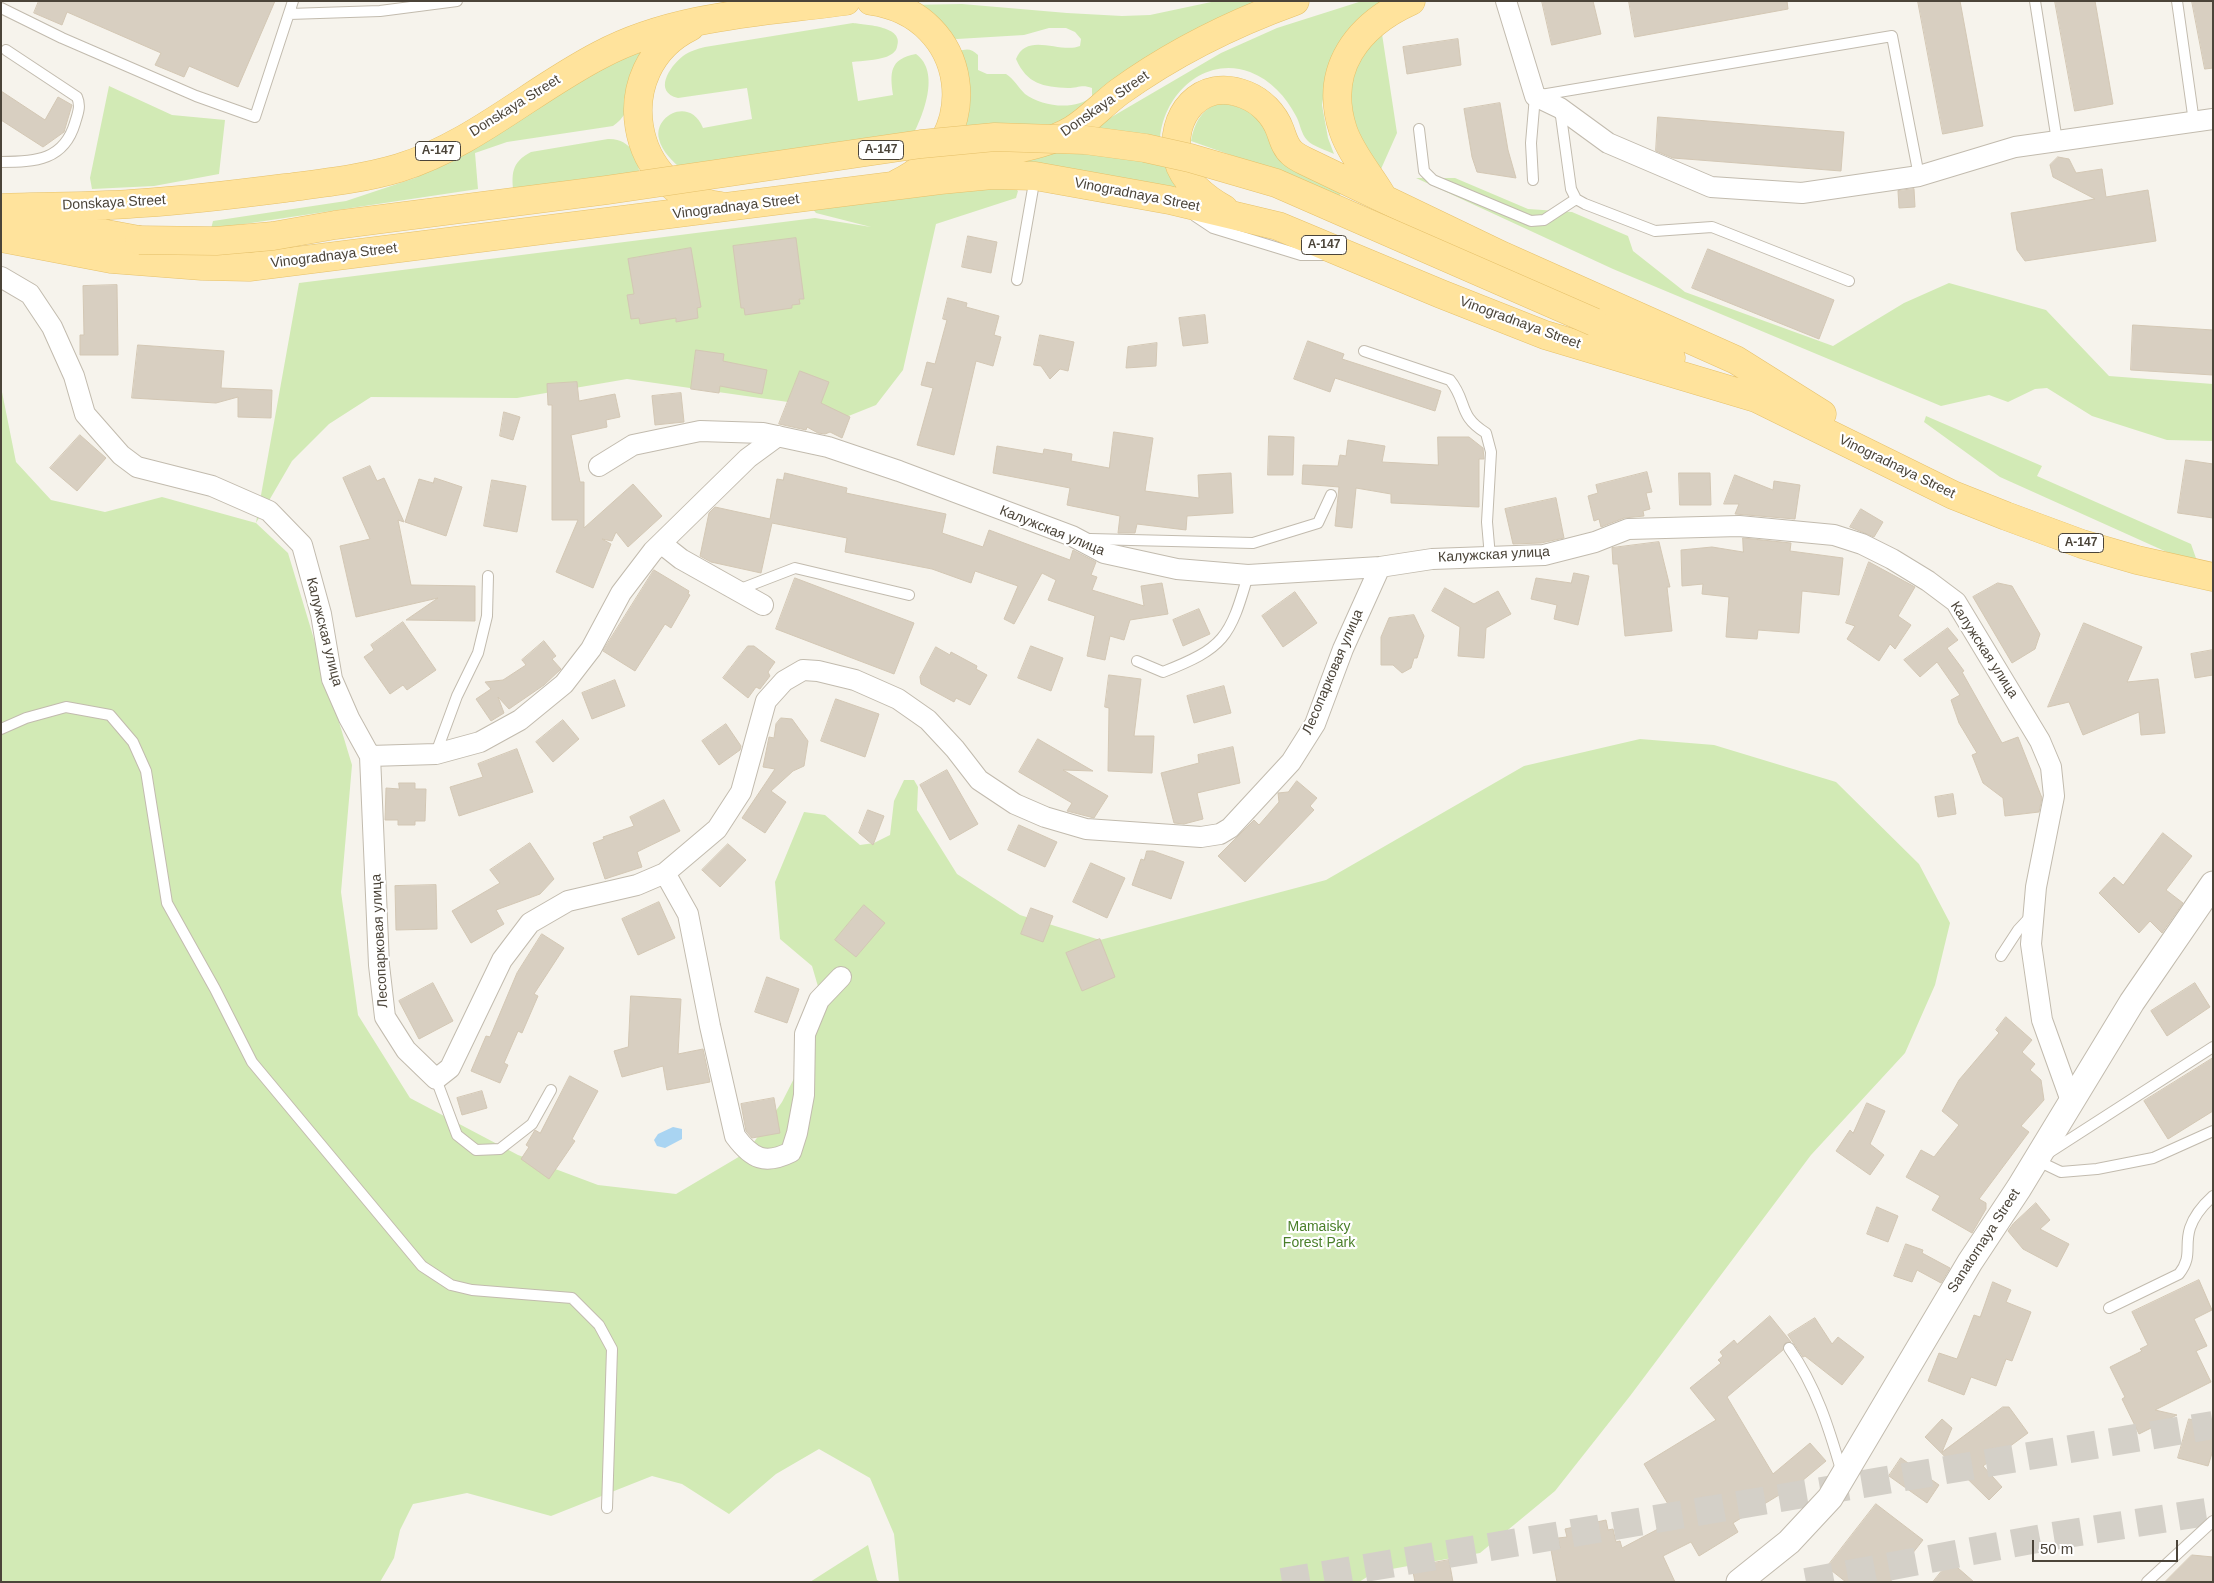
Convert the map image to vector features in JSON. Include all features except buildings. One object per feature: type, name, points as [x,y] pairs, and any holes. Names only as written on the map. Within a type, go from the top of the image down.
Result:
[{"type":"main road","name":"Donskaya Street","points":[[1,208],[142,203],[236,194],[330,182],[399,168],[445,148],[601,54],[641,36],[717,18],[846,1]]},
{"type":"main road","name":"А-147","points":[[871,1],[902,9],[918,18],[932,31],[943,46],[951,62],[956,80],[957,99],[954,118],[939,152],[912,177],[895,185],[875,189]]},
{"type":"main road","name":"Donskaya Street","points":[[875,189],[914,181],[963,163],[1049,142],[1073,129],[1120,91],[1175,57],[1247,18],[1295,1]]},
{"type":"main road","points":[[1382,196],[1351,148],[1343,130],[1338,92],[1341,72],[1348,54],[1359,38],[1372,23],[1388,12],[1411,1]]},
{"type":"main road","name":"А-147","points":[[717,18],[699,23],[682,31],[667,42],[655,56],[639,90],[638,127],[643,145],[651,162],[662,177],[676,189],[692,199],[710,205],[746,206]]},
{"type":"main road","name":"А-147","points":[[1234,215],[1211,202],[1184,172],[1178,160],[1177,139],[1182,118],[1192,101],[1211,91],[1235,91],[1257,100],[1274,118],[1283,140],[1292,153],[1503,256],[1736,360],[1953,495]]},
{"type":"main road","name":"А-147","points":[[1,222],[80,229],[139,240],[216,241],[273,236],[335,225],[608,190],[920,144],[995,137],[1085,140],[1163,152],[1276,183],[1594,322],[1756,398]]},
{"type":"main road","name":"Vinogradnaya Street","points":[[1,238],[111,259],[202,266],[248,267],[992,175],[1035,176],[1169,200],[1278,226],[1545,335],[1756,398],[1953,495],[2082,544],[2137,560],[2213,577]]},
{"type":"street","points":[[1506,1],[1535,96],[1560,108],[1608,143],[1711,187],[1802,193],[1919,176],[2015,147],[2203,120]]},
{"type":"street","name":"Калужская улица","points":[[1,277],[30,294],[52,327],[74,376],[86,414],[121,455],[137,467],[212,486],[269,511],[302,545],[321,614],[332,679],[349,718],[370,756]]},
{"type":"street","name":"Калужская улица","points":[[599,466],[633,445],[700,432],[763,433],[828,447],[890,468],[1072,536],[1104,553],[1168,567],[1248,575],[1380,567],[1432,559],[1544,555],[1595,542],[1628,530],[1740,526],[1834,535],[1870,548],[1928,581],[1956,602],[2040,741],[2051,767],[2054,796],[2036,886],[2031,944],[2042,1020],[2071,1101]]},
{"type":"street","points":[[370,756],[436,754],[480,742],[520,720],[564,684],[591,649],[621,593],[639,567],[748,458],[778,436]]},
{"type":"street","points":[[662,544],[682,559],[763,605]]},
{"type":"street","name":"Лесопарковая улица","points":[[370,756],[380,964],[385,1017],[406,1050],[436,1079],[450,1068],[502,960],[530,923],[568,901],[637,884],[665,873],[717,829],[741,792],[766,701],[784,681],[802,670],[818,671],[855,680],[898,698],[928,720],[955,749],[979,780],[1015,804],[1046,817],[1086,828],[1201,837],[1220,834],[1230,828],[1291,762],[1314,724],[1343,648],[1380,567]]},
{"type":"street","points":[[665,873],[688,914],[710,1026],[735,1136],[744,1148],[758,1157],[776,1159],[791,1152],[797,1134],[804,1094],[805,1034],[820,1000],[841,977]]},
{"type":"street","name":"Sanatornaya Street","points":[[1739,1582],[1789,1542],[1830,1498],[1970,1262],[2036,1160],[2132,1002],[2213,884]]},
{"type":"lane","points":[[1,8],[70,42],[196,96],[255,117],[293,1]]},
{"type":"lane","points":[[289,14],[380,11],[457,1]]},
{"type":"lane","points":[[2035,1],[2057,141]]},
{"type":"lane","points":[[2177,1],[2203,120]]},
{"type":"lane","points":[[1533,180],[1531,143],[1535,96],[1892,36],[1919,176]]},
{"type":"lane","points":[[1,162],[36,160],[64,146],[70,138],[79,109],[77,97],[6,50]]},
{"type":"lane","points":[[1560,108],[1571,189],[1576,199],[1655,231],[1712,227],[1849,280]]},
{"type":"lane","points":[[1419,129],[1424,171],[1432,180],[1531,221],[1544,220],[1576,199]]},
{"type":"lane","points":[[1017,280],[1035,176]]},
{"type":"lane","points":[[1169,200],[1213,228],[1301,255],[1348,255]]},
{"type":"lane","points":[[1364,351],[1450,380],[1457,388],[1467,418],[1472,424],[1486,433],[1492,452],[1487,522],[1490,557]]},
{"type":"lane","points":[[1072,536],[1100,541],[1253,543],[1318,523],[1330,495]]},
{"type":"lane","points":[[738,590],[795,568],[909,595]]},
{"type":"lane","points":[[1137,662],[1163,672],[1200,657],[1224,638],[1239,607],[1248,575]]},
{"type":"lane","points":[[436,754],[457,696],[478,653],[488,616],[488,576]]},
{"type":"lane","points":[[1,729],[26,718],[66,707],[110,716],[133,742],[146,771],[167,903],[215,989],[252,1062],[422,1266],[450,1285],[472,1290],[572,1298],[599,1325],[612,1349],[607,1508]]},
{"type":"lane","points":[[2001,956],[2018,930],[2034,912]]},
{"type":"lane","points":[[2036,1160],[2213,1047]]},
{"type":"lane","points":[[436,1079],[457,1135],[476,1150],[500,1150],[532,1124],[551,1090]]},
{"type":"lane","points":[[2036,1160],[2061,1172],[2097,1170],[2153,1158],[2213,1131]]},
{"type":"lane","points":[[2109,1308],[2179,1274],[2187,1264],[2189,1229],[2199,1210],[2213,1196]]},
{"type":"lane","points":[[1789,1348],[1809,1380],[1821,1406],[1843,1476]]},
{"type":"lane","points":[[2148,1582],[2213,1521]]},
{"type":"green space","points":[[1216,1],[1271,1],[1053,130],[949,136],[958,52],[973,51],[978,55],[978,70],[987,74],[1006,74],[1025,94],[1032,98],[1050,104],[1069,105],[1086,101],[1092,96],[1092,88],[1083,86],[1071,88],[1051,87],[1043,85],[1025,74],[1016,59],[1021,51],[1028,46],[1045,45],[1072,48],[1080,46],[1081,39],[1075,32],[1066,28],[1049,28],[1024,35],[957,39],[940,36],[904,5],[962,4],[1122,16],[1150,15]]},
{"type":"green space","points":[[1362,1],[1394,1],[1327,76],[1322,105],[1328,138],[1334,154],[1307,140],[1292,109],[1271,84],[1258,75],[1231,68],[1213,70],[1197,77],[1171,103],[1164,120],[1160,138],[1162,160],[1177,183],[1174,188],[1012,165],[1103,122],[1221,53],[1277,28]]},
{"type":"green space","points":[[853,23],[883,28],[895,35],[898,40],[896,50],[888,56],[874,60],[852,62],[858,101],[893,95],[893,68],[901,59],[916,54],[923,62],[929,83],[928,94],[921,118],[912,137],[682,170],[665,152],[660,144],[659,131],[667,117],[674,113],[682,111],[690,113],[697,118],[703,128],[752,119],[747,88],[678,98],[670,95],[666,90],[666,79],[673,66],[683,56],[705,47]]},
{"type":"green space","points":[[1382,34],[1397,133],[1381,169],[1362,150],[1346,104],[1356,67],[1372,43]]},
{"type":"green space","points":[[645,50],[631,102],[620,120],[613,126],[507,142],[475,153],[478,189],[211,229],[213,221],[346,201],[415,178],[584,75]]},
{"type":"green space","points":[[109,86],[172,115],[225,120],[219,174],[154,186],[92,189],[90,178]]},
{"type":"green space","points":[[1221,102],[1254,112],[1288,167],[1341,192],[1339,198],[1242,159],[1191,141],[1200,117],[1209,108]]},
{"type":"green space","points":[[608,139],[623,142],[633,151],[638,165],[639,180],[514,196],[514,170],[519,160],[524,156],[531,152]]},
{"type":"green space","points":[[1416,178],[1455,178],[1528,209],[1572,212],[1628,236],[1633,251],[1685,292],[1833,346],[1904,303],[1949,283],[2046,310],[2109,376],[2213,384],[2213,441],[2167,440],[2092,416],[2047,388],[2035,389],[2008,402],[1989,395],[1941,406],[1613,269]]},
{"type":"green space","points":[[944,188],[1015,188],[1018,191],[1016,198],[936,224],[903,370],[876,405],[841,419],[802,404],[627,379],[517,398],[371,397],[329,424],[292,461],[256,523],[299,283],[815,218],[871,227],[816,213],[812,208]]},
{"type":"green space","name":"Mamaisky Forest Park","points":[[1,387],[16,462],[51,500],[105,512],[162,497],[256,523],[288,553],[352,765],[341,892],[358,1015],[410,1098],[518,1155],[598,1185],[676,1194],[747,1152],[782,1102],[808,1051],[822,1000],[812,966],[780,939],[775,882],[804,812],[825,815],[860,845],[874,843],[890,835],[894,801],[904,780],[914,780],[918,787],[917,810],[957,874],[1020,915],[1100,940],[1326,880],[1524,766],[1640,739],[1714,745],[1836,782],[1919,864],[1950,923],[1935,985],[1905,1053],[1811,1155],[1630,1396],[1555,1491],[1480,1553],[1375,1572],[1359,1582],[899,1582],[894,1534],[870,1478],[819,1449],[776,1474],[729,1514],[682,1484],[652,1476],[551,1516],[467,1493],[413,1504],[400,1530],[394,1558],[380,1582],[1,1582]]},
{"type":"green space","points":[[1926,416],[2042,466],[2037,476],[2191,544],[2197,561],[2169,553],[2000,477],[1924,422]]},
{"type":"green space","points":[[868,1545],[877,1580],[881,1582],[810,1582]]},
{"type":"water","points":[[673,1127],[682,1129],[682,1139],[665,1148],[657,1146],[654,1140],[658,1134]]},
{"type":"tunnel","points":[[1282,1582],[2213,1425]]},
{"type":"tunnel","points":[[1806,1582],[2053,1536],[2213,1511]]}]
